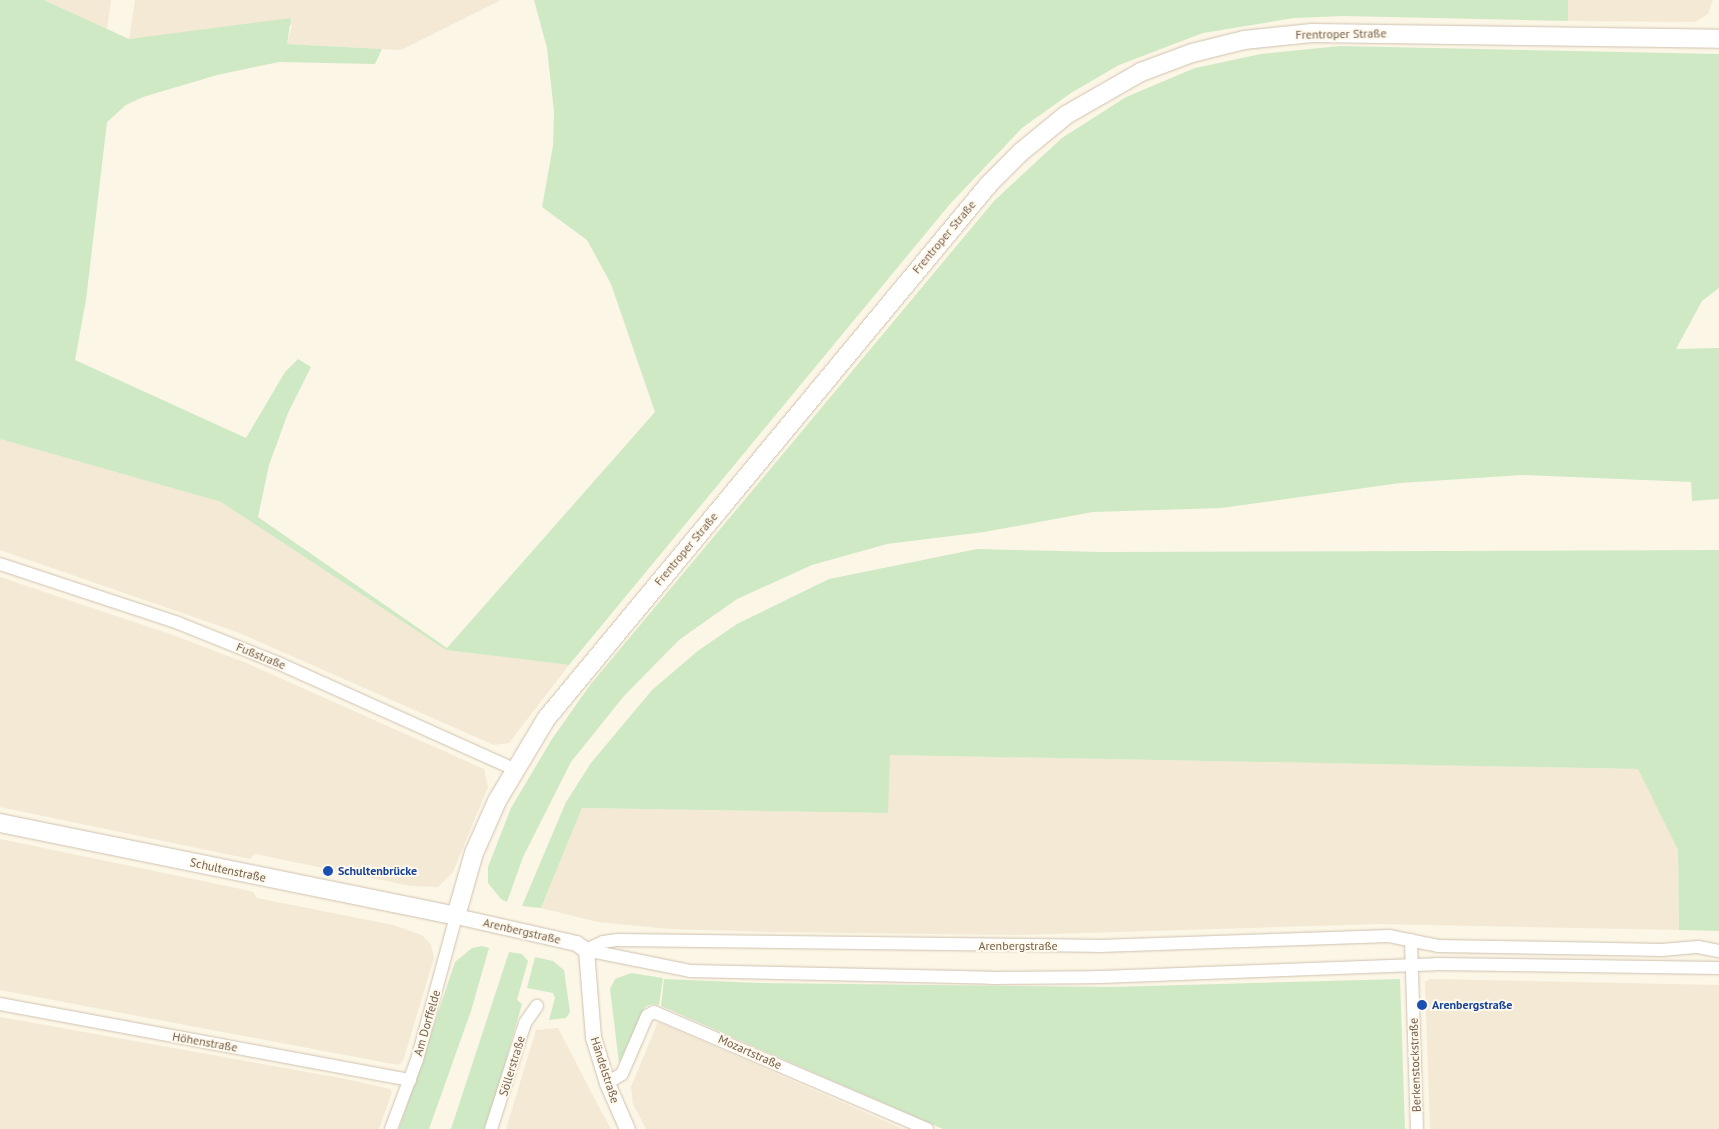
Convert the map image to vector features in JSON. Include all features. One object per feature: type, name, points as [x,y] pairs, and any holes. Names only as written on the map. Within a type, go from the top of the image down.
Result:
[{"type":"main road","name":"Frentroper Straße","points":[[456,916],[474,853],[514,769],[580,675],[989,184],[1043,133],[1097,95],[1141,72],[1192,53],[1244,40],[1312,33],[1719,39]]},
{"type":"main road","name":"Schultenstraße","points":[[0,823],[456,916]]},
{"type":"street","name":"Fußstraße","points":[[0,564],[178,623],[269,659],[514,769]]},
{"type":"street","name":"Arenbergstraße","points":[[456,916],[576,943],[586,950],[690,971],[1101,978],[1411,965],[1719,968]]},
{"type":"street","name":"Am Dorffelde","points":[[391,1129],[410,1080],[456,916]]},
{"type":"street","name":"Arenbergstraße","points":[[586,950],[603,942],[618,940],[1100,946],[1389,936],[1438,946],[1662,950],[1698,947],[1719,951]]},
{"type":"street","name":"Berkenstockstraße","points":[[1411,940],[1417,1129]]},
{"type":"street","name":"Händelstraße","points":[[586,950],[593,1037],[607,1083],[627,1129]]},
{"type":"street","name":"Höhenstraße","points":[[0,1004],[410,1080]]},
{"type":"street","name":"Söllerstraße","points":[[491,1129],[525,1022],[538,1006]]},
{"type":"street","name":"Mozartstraße","points":[[607,1083],[622,1074],[648,1016],[654,1012],[927,1129]]},
{"type":"shaded area","points":[[44,0],[111,0],[107,29]]},
{"type":"shaded area","points":[[135,0],[501,0],[401,50],[287,44],[292,25],[129,39]]},
{"type":"shaded area","points":[[1568,0],[1713,0],[1708,14],[1695,22],[1568,21]]},
{"type":"shaded area","points":[[0,439],[221,502],[446,650],[569,665],[509,743],[494,745],[237,632],[0,550]]},
{"type":"shaded area","points":[[0,577],[173,635],[244,662],[484,769],[488,787],[453,872],[438,887],[411,886],[255,854],[250,859],[0,807]]},
{"type":"shaded area","points":[[889,755],[1639,769],[1678,850],[1679,930],[1380,924],[1019,935],[773,932],[670,929],[598,922],[541,908],[582,808],[887,813]]},
{"type":"shaded area","points":[[0,839],[241,889],[253,892],[257,898],[393,925],[422,935],[431,944],[434,958],[403,1061],[398,1065],[0,990]]},
{"type":"shaded area","points":[[1431,979],[1719,985],[1719,1129],[1430,1129],[1425,982]]},
{"type":"shaded area","points":[[0,1017],[346,1079],[390,1089],[392,1092],[379,1129],[0,1129]]},
{"type":"shaded area","points":[[658,1022],[903,1129],[646,1129],[633,1104],[631,1087]]},
{"type":"shaded area","points":[[558,1028],[611,1129],[506,1129],[536,1030]]},
{"type":"green space","points":[[0,0],[44,0],[129,39],[291,18],[287,44],[382,49],[375,64],[279,62],[217,75],[143,97],[126,105],[107,122],[86,300],[75,360],[246,438],[285,372],[298,359],[311,367],[288,413],[269,465],[258,517],[447,648],[655,412],[611,284],[587,240],[542,207],[553,146],[554,112],[547,48],[534,0],[1568,0],[1568,21],[1344,16],[1294,18],[1203,33],[1119,65],[1071,93],[1022,128],[950,204],[569,665],[446,650],[221,502],[0,439]]},
{"type":"green space","points":[[1340,46],[1719,54],[1719,288],[1702,301],[1676,349],[1719,348],[1719,499],[1692,501],[1691,482],[1522,475],[1400,483],[1221,508],[1093,512],[984,532],[887,544],[812,565],[737,599],[679,640],[624,696],[571,762],[523,857],[507,902],[501,899],[488,883],[488,867],[511,808],[552,739],[590,685],[994,201],[1062,138],[1126,97],[1195,68],[1261,54]]},
{"type":"green space","points":[[977,549],[1102,552],[1719,550],[1719,931],[1679,930],[1678,850],[1638,769],[890,755],[888,813],[582,808],[541,908],[522,906],[566,802],[591,763],[652,690],[699,650],[737,624],[829,579]]},
{"type":"green space","points":[[482,946],[489,948],[471,1011],[429,1129],[399,1129],[455,962],[472,948]]},
{"type":"green space","points":[[509,952],[522,954],[528,961],[517,1000],[522,1004],[496,1095],[484,1129],[451,1129]]},
{"type":"green space","points":[[535,957],[553,961],[564,970],[570,1012],[566,1018],[549,1020],[555,998],[553,993],[527,988]]},
{"type":"green space","points":[[631,973],[663,978],[659,1005],[652,1004],[645,1007],[619,1063],[610,989],[615,979]]},
{"type":"green space","points":[[664,979],[759,983],[1111,987],[1400,979],[1405,1129],[943,1129],[661,1006]]},
{"type":"place","name":"Schultenbrücke","points":[[328,871]]},
{"type":"place","name":"Arenbergstraße","points":[[1422,1005]]}]
